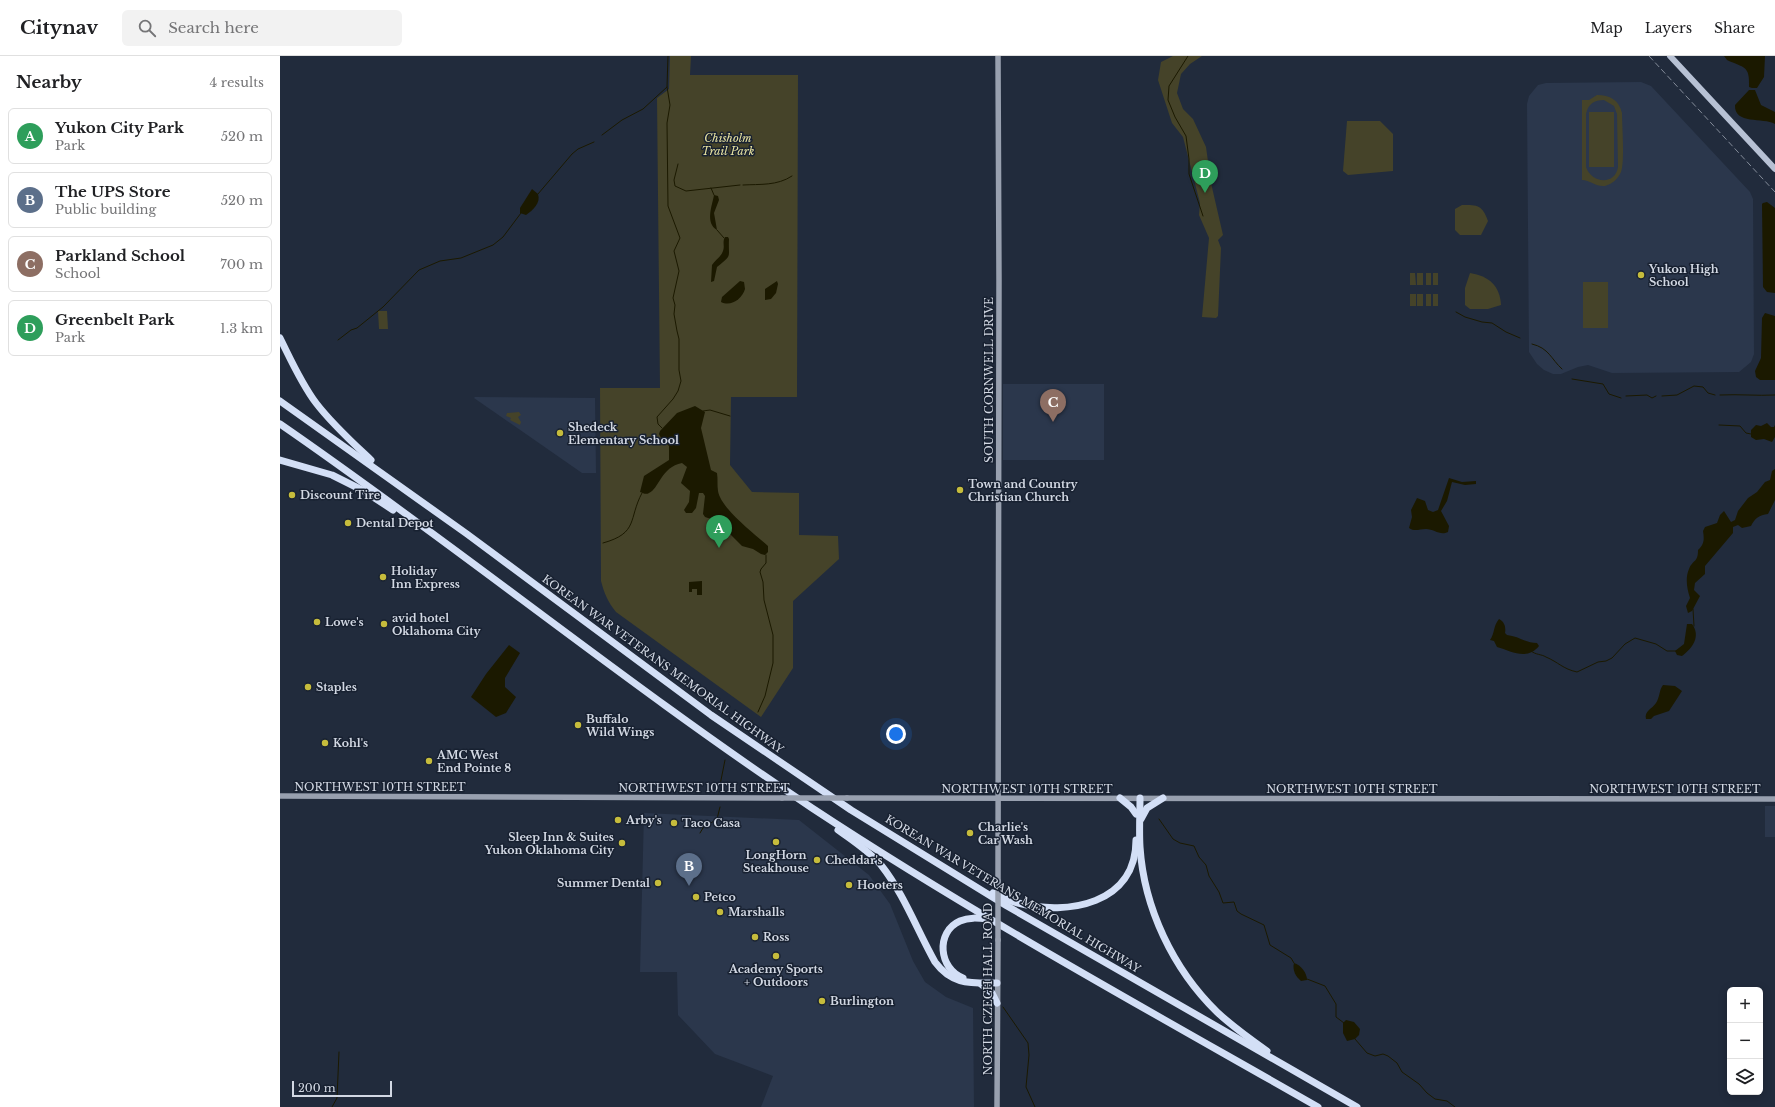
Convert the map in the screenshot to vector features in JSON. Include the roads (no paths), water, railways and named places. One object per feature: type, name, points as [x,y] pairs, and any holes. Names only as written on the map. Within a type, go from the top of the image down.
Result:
[{"type":"highway","points":[[280,338],[294,367],[315,401],[342,432],[390,478]]},
{"type":"highway","name":"KOREAN WAR VETERANS MEMORIAL HIGHWAY","points":[[280,401],[390,478],[711,715],[858,814],[969,884],[1357,1107]]},
{"type":"highway","points":[[280,424],[460,553],[649,694],[810,807],[992,919],[1318,1107]]},
{"type":"highway","points":[[280,460],[313,468],[349,483],[364,491],[460,553]]},
{"type":"highway","points":[[1120,798],[1131,807],[1138,818],[1142,862],[1150,902],[1163,935],[1179,964],[1198,990],[1220,1014],[1293,1071]]},
{"type":"highway","points":[[969,884],[1008,900],[1039,906],[1075,906],[1096,901],[1105,897],[1117,887],[1130,869],[1135,854],[1138,798]]},
{"type":"highway","points":[[1138,818],[1147,808],[1163,798]]},
{"type":"highway","points":[[810,807],[865,850],[887,874],[900,894],[935,962],[942,971],[958,981],[979,983],[997,982]]},
{"type":"highway","points":[[992,919],[971,918],[956,923],[947,932],[942,950],[948,966],[959,976],[972,980],[997,982]]},
{"type":"highway","points":[[979,983],[989,989],[997,1003]]},
{"type":"main road","name":"SOUTH CORNWELL DRIVE","points":[[998,56],[998,799]]},
{"type":"main road","points":[[1670,56],[1775,170]]},
{"type":"main road","name":"NORTHWEST 10TH STREET","points":[[280,796],[998,799],[1775,799]]},
{"type":"main road","name":"NORTH CZECH HALL ROAD","points":[[997,1107],[998,799]]},
{"type":"waterway","points":[[662,428],[658,424],[657,417],[673,399],[678,391],[681,381],[679,370],[679,339],[674,314],[675,305],[673,298],[679,271],[674,251],[680,238],[668,206],[667,123],[670,105],[667,87],[668,56]]},
{"type":"waterway","points":[[1188,56],[1169,86],[1168,100],[1175,117],[1186,136],[1189,174],[1203,216]]},
{"type":"waterway","points":[[602,135],[622,120],[643,109],[667,87]]},
{"type":"waterway","points":[[538,194],[572,154],[578,149],[594,142]]},
{"type":"waterway","points":[[678,164],[674,180],[675,186],[686,191],[740,185]]},
{"type":"waterway","points":[[743,185],[774,183],[792,176]]},
{"type":"waterway","points":[[711,188],[714,195]]},
{"type":"waterway","points":[[338,340],[351,330],[357,328],[383,307],[419,270],[440,261],[461,258],[493,245],[503,237],[521,213]]},
{"type":"waterway","points":[[717,230],[724,238]]},
{"type":"waterway","points":[[1456,312],[1465,317],[1492,323],[1506,332],[1520,338]]},
{"type":"waterway","points":[[1532,344],[1546,351],[1562,369]]},
{"type":"waterway","points":[[1572,379],[1603,384],[1609,394],[1621,398]]},
{"type":"waterway","points":[[1662,396],[1677,395],[1694,386],[1703,387],[1708,393],[1715,395]]},
{"type":"waterway","points":[[1626,396],[1647,395],[1652,398],[1656,396]]},
{"type":"waterway","points":[[1720,395],[1775,395]]},
{"type":"waterway","points":[[703,411],[710,410],[730,416]]},
{"type":"waterway","points":[[1719,425],[1740,426],[1746,433],[1751,434]]},
{"type":"waterway","points":[[603,543],[622,535],[627,530],[631,524],[642,493]]},
{"type":"waterway","points":[[758,712],[765,696],[773,663],[773,635],[764,600],[763,582],[760,572],[766,563],[766,555]]},
{"type":"waterway","points":[[1693,609],[1694,626]]},
{"type":"waterway","points":[[1531,651],[1577,672],[1598,662],[1606,661],[1612,658],[1625,644],[1635,638],[1656,644],[1667,651],[1676,651]]},
{"type":"waterway","points":[[748,727],[752,721]]},
{"type":"waterway","points":[[720,785],[725,760]]},
{"type":"waterway","points":[[700,833],[703,828],[717,819],[720,807]]},
{"type":"waterway","points":[[1159,819],[1173,839],[1180,843],[1194,846],[1199,857],[1206,865],[1209,876],[1219,892],[1223,903],[1234,902],[1237,911],[1264,925],[1270,945],[1291,958],[1294,963]]},
{"type":"waterway","points":[[1307,979],[1325,986],[1336,1004],[1336,1017],[1344,1023]]},
{"type":"waterway","points":[[1003,1007],[1028,1043],[1029,1055],[1026,1087],[1035,1107]]},
{"type":"waterway","points":[[1355,1039],[1367,1053],[1375,1056],[1383,1054],[1388,1056],[1397,1063],[1402,1072],[1419,1084],[1427,1093],[1435,1099],[1447,1101],[1455,1107]]},
{"type":"waterway","points":[[332,1107],[337,1098],[339,1052]]},
{"type":"railway","points":[[1649,56],[1775,192]]},
{"type":"place","name":"Greenbelt Park","points":[[1205,193]]},
{"type":"place","name":"Yukon High School","points":[[1641,275]]},
{"type":"place","name":"Parkland School","points":[[1053,422]]},
{"type":"place","name":"Shedeck Elementary School","points":[[560,433]]},
{"type":"place","name":"Town and Country Christian Church","points":[[960,490]]},
{"type":"place","name":"Discount Tire","points":[[292,495]]},
{"type":"place","name":"Dental Depot","points":[[348,523]]},
{"type":"place","name":"Yukon City Park","points":[[719,548]]},
{"type":"place","name":"Holiday Inn Express","points":[[383,577]]},
{"type":"place","name":"Lowe's","points":[[317,622]]},
{"type":"place","name":"avid hotel Oklahoma City","points":[[384,624]]},
{"type":"place","name":"Staples","points":[[308,687]]},
{"type":"place","name":"Buffalo Wild Wings","points":[[578,725]]},
{"type":"place","name":"Kohl's","points":[[325,743]]},
{"type":"place","name":"AMC West End Pointe 8","points":[[429,761]]},
{"type":"place","name":"Arby's","points":[[618,820]]},
{"type":"place","name":"Taco Casa","points":[[674,823]]},
{"type":"place","name":"Charlie's Car Wash","points":[[970,833]]},
{"type":"place","name":"LongHorn Steakhouse","points":[[776,842]]},
{"type":"place","name":"Sleep Inn & Suites Yukon Oklahoma City","points":[[622,843]]},
{"type":"place","name":"Cheddar's","points":[[817,860]]},
{"type":"place","name":"Summer Dental","points":[[658,883]]},
{"type":"place","name":"Hooters","points":[[849,885]]},
{"type":"place","name":"The UPS Store","points":[[689,886]]},
{"type":"place","name":"Petco","points":[[696,897]]},
{"type":"place","name":"Marshalls","points":[[720,912]]},
{"type":"place","name":"Ross","points":[[755,937]]},
{"type":"place","name":"Academy Sports + Outdoors","points":[[776,956]]},
{"type":"place","name":"Burlington","points":[[822,1001]]},
{"type":"park label","name":"Chisholm Trail Park","points":[[728,144]]}]
